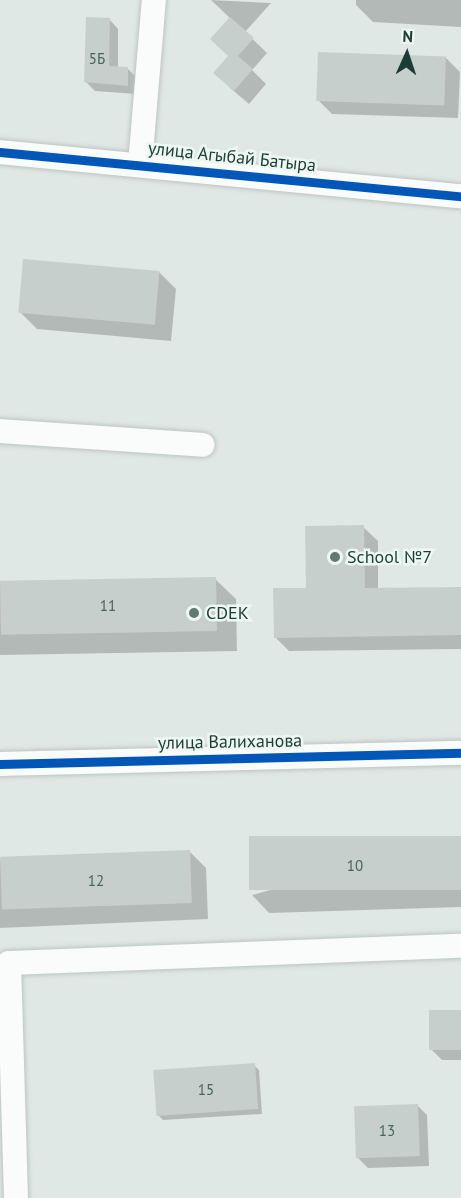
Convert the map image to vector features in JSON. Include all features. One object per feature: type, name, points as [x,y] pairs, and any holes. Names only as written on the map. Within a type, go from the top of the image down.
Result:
[{"type":"street","points":[[140,165],[154,0]]},
{"type":"street","name":"улица Агыбай Батыра","points":[[0,152],[461,196]]},
{"type":"street","points":[[0,431],[203,445]]},
{"type":"street","name":"улица Валиханова","points":[[0,764],[461,753]]},
{"type":"street","points":[[16,1198],[9,963],[461,946]]},
{"type":"building","points":[[86,17],[110,18],[109,66],[128,67],[128,86],[84,82]]},
{"type":"building","points":[[230,17],[254,38],[238,56],[253,69],[234,91],[213,73],[228,56],[210,39]]},
{"type":"building","points":[[318,52],[446,56],[444,105],[316,101]]},
{"type":"building","points":[[23,259],[159,271],[155,325],[18,313]]},
{"type":"building","name":"School №7","points":[[364,525],[365,588],[461,587],[461,635],[274,638],[273,588],[306,588],[305,526]]},
{"type":"building","points":[[216,577],[217,631],[1,635],[0,581]]},
{"type":"building","points":[[249,836],[461,836],[461,890],[249,890]]},
{"type":"building","points":[[190,850],[192,903],[2,910],[0,857]]},
{"type":"building","points":[[429,1010],[461,1010],[461,1050],[429,1050]]},
{"type":"building","points":[[255,1063],[258,1109],[156,1116],[153,1070]]},
{"type":"building","points":[[418,1104],[420,1156],[356,1158],[354,1106]]},
{"type":"cycle path","points":[[0,152],[461,196]]},
{"type":"cycle path","points":[[0,764],[461,753]]},
{"type":"place","name":"School №7","points":[[335,557]]},
{"type":"place","name":"CDEK","points":[[194,613]]}]
